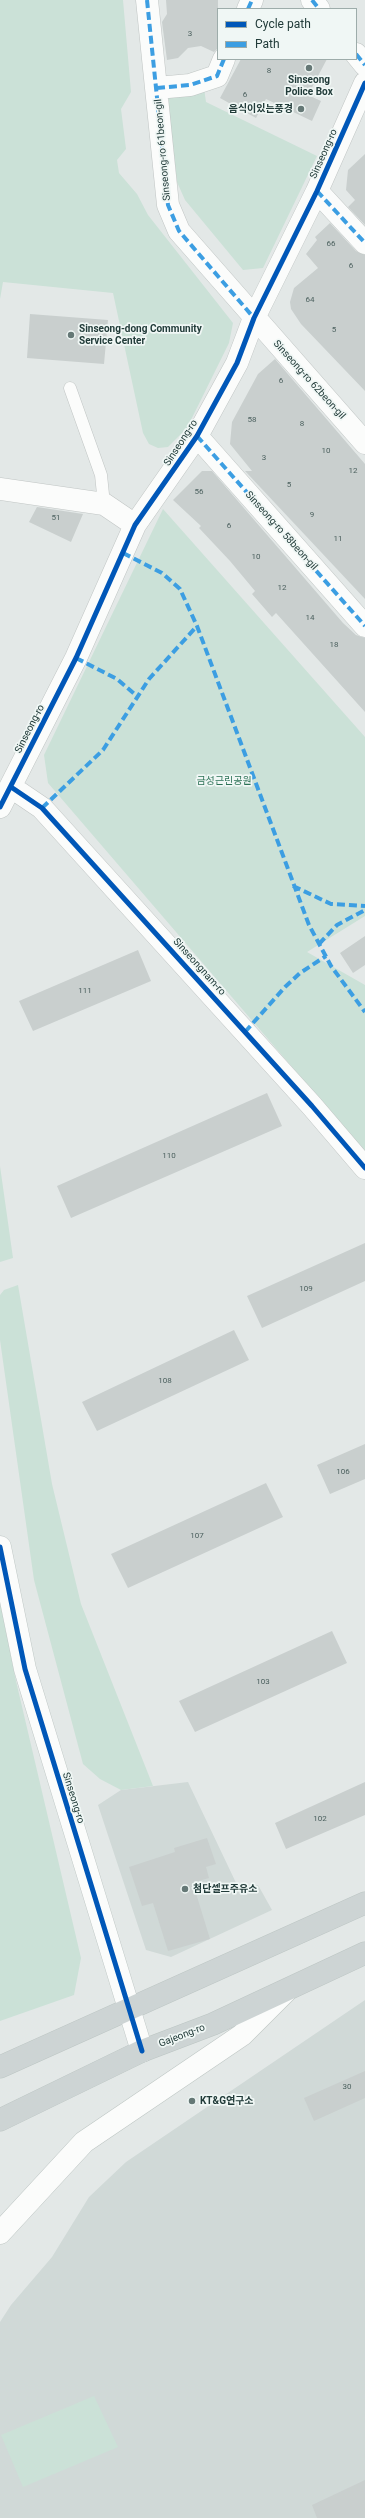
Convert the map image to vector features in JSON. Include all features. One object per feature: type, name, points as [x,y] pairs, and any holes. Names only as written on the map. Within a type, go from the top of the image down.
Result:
[{"type":"main road","points":[[0,2067],[365,1903]]},
{"type":"main road","name":"Gajeong-ro","points":[[0,2120],[142,2051],[213,2024],[365,1953]]},
{"type":"street","name":"Sinseong-ro 61beon-gil","points":[[147,0],[168,205],[179,231],[254,318]]},
{"type":"street","points":[[312,0],[318,8]]},
{"type":"street","points":[[357,55],[365,65]]},
{"type":"street","points":[[157,88],[190,85],[217,76],[224,60]]},
{"type":"street","name":"Sinseong-ro","points":[[0,806],[76,658],[135,525],[197,436],[237,363],[254,318],[317,191],[365,83]]},
{"type":"street","points":[[317,191],[365,243]]},
{"type":"street","name":"Sinseong-ro 62beon-gil","points":[[254,318],[365,442]]},
{"type":"street","name":"Sinseong-ro 58beon-gil","points":[[197,436],[365,626]]},
{"type":"street","points":[[0,489],[104,504],[135,525]]},
{"type":"street","name":"Sinseongnam-ro","points":[[11,787],[42,808],[307,1100],[365,1168]]},
{"type":"street","name":"Sinseong-ro","points":[[0,1547],[25,1670],[142,2051]]},
{"type":"street","points":[[0,2233],[84,2142],[242,2035],[289,1988]]},
{"type":"lane","points":[[70,388],[101,474],[104,504]]},
{"type":"shaded area","points":[[188,1782],[238,1887],[247,1889],[258,1885],[272,1910],[171,1957],[146,1950],[98,1805],[121,1790]]},
{"type":"shaded area","points":[[365,2000],[365,2518],[0,2518],[0,2322],[11,2305],[52,2257],[89,2197],[126,2162]]},
{"type":"green space","points":[[0,0],[123,0],[131,92],[121,109],[126,149],[117,160],[119,173],[137,194],[148,215],[233,323],[229,343],[187,428],[168,447],[158,448],[149,444],[143,433],[113,293],[3,282],[0,299]]},
{"type":"green space","points":[[204,88],[206,102],[317,156],[263,268],[243,270],[185,200],[177,182],[167,93]]},
{"type":"green space","name":"금성근린공원","points":[[163,509],[365,737],[365,916],[307,952],[365,985],[365,1152],[48,783],[44,755]]},
{"type":"green space","points":[[0,1166],[13,1258],[0,1262]]},
{"type":"green space","points":[[18,1285],[52,1484],[81,1604],[153,1786],[121,1790],[100,1779],[83,1764],[34,1580],[0,1340],[0,1295],[4,1290]]},
{"type":"green space","points":[[0,1602],[16,1681],[81,1958],[74,1995],[0,2021]]},
{"type":"green space","points":[[94,2396],[118,2447],[23,2487],[1,2435]]},
{"type":"building","points":[[166,0],[218,0],[217,49],[214,52],[201,46],[188,48],[178,58],[167,60],[162,22],[167,14]]},
{"type":"building","points":[[240,60],[326,60],[308,95],[321,101],[312,121],[266,99],[256,118],[220,98]]},
{"type":"building","points":[[365,154],[365,225],[348,207],[355,200],[346,190],[348,170]]},
{"type":"building","points":[[330,223],[356,251],[365,255],[365,391],[301,324],[291,309],[290,302],[294,288],[318,268],[306,254],[317,240],[315,237]]},
{"type":"building","points":[[30,314],[108,320],[104,364],[27,358]]},
{"type":"building","points":[[275,359],[365,464],[365,599],[245,471],[252,471],[230,444],[232,422],[258,374]]},
{"type":"building","points":[[202,471],[212,471],[343,623],[356,635],[365,638],[365,712],[276,613],[272,617],[252,594],[255,591],[230,561],[199,528],[201,526],[173,500]]},
{"type":"building","points":[[37,507],[83,514],[71,542],[29,522]]},
{"type":"building","points":[[365,936],[365,965],[353,973],[340,953]]},
{"type":"building","points":[[138,950],[151,981],[33,1031],[19,1001]]},
{"type":"building","points":[[267,1093],[282,1126],[71,1218],[57,1186]]},
{"type":"building","points":[[365,1243],[365,1281],[262,1328],[247,1296]]},
{"type":"building","points":[[234,1330],[249,1360],[97,1431],[82,1402]]},
{"type":"building","points":[[365,1444],[365,1479],[330,1494],[317,1465]]},
{"type":"building","points":[[266,1483],[283,1517],[128,1588],[111,1554]]},
{"type":"building","points":[[332,1631],[347,1663],[195,1732],[179,1701]]},
{"type":"building","points":[[365,1782],[365,1815],[286,1849],[275,1823]]},
{"type":"building","points":[[207,1838],[216,1864],[206,1867],[209,1878],[199,1881],[202,1888],[195,1890],[210,1939],[168,1951],[153,1903],[142,1906],[129,1867],[175,1852],[174,1848]]},
{"type":"building","points":[[365,2071],[365,2098],[314,2121],[304,2098]]},
{"type":"building","points":[[365,2480],[365,2518],[317,2518],[312,2505]]},
{"type":"marked path","points":[[147,0],[168,205],[179,231],[254,318]]},
{"type":"marked path","points":[[248,8],[252,0]]},
{"type":"marked path","points":[[312,0],[318,8]]},
{"type":"marked path","points":[[357,55],[365,65]]},
{"type":"marked path","points":[[157,88],[190,85],[217,76],[224,60]]},
{"type":"marked path","points":[[317,191],[365,243]]},
{"type":"marked path","points":[[197,436],[365,626]]},
{"type":"marked path","points":[[123,553],[162,573],[180,589],[197,626],[309,925],[331,966],[365,1012]]},
{"type":"marked path","points":[[42,808],[103,750],[149,679],[197,626]]},
{"type":"marked path","points":[[76,658],[117,679],[138,697]]},
{"type":"marked path","points":[[293,886],[331,904],[365,906]]},
{"type":"marked path","points":[[319,944],[337,925],[365,910]]},
{"type":"marked path","points":[[245,1032],[285,987],[300,973],[326,956]]},
{"type":"cycle path","points":[[0,807],[76,658],[135,525],[197,436],[237,363],[254,318],[317,191],[365,83]]},
{"type":"cycle path","points":[[11,787],[42,808],[312,1106],[365,1168]]},
{"type":"cycle path","points":[[0,1547],[25,1669],[142,2051]]},
{"type":"place","name":"Sinseong Police Box","points":[[309,68]]},
{"type":"place","name":"음식이있는풍경","points":[[301,109]]},
{"type":"place","name":"Sinseong-dong Community Service Center","points":[[71,335]]},
{"type":"place","name":"첨단셀프주유소","points":[[185,1889]]},
{"type":"place","name":"KT&G연구소","points":[[192,2101]]}]
